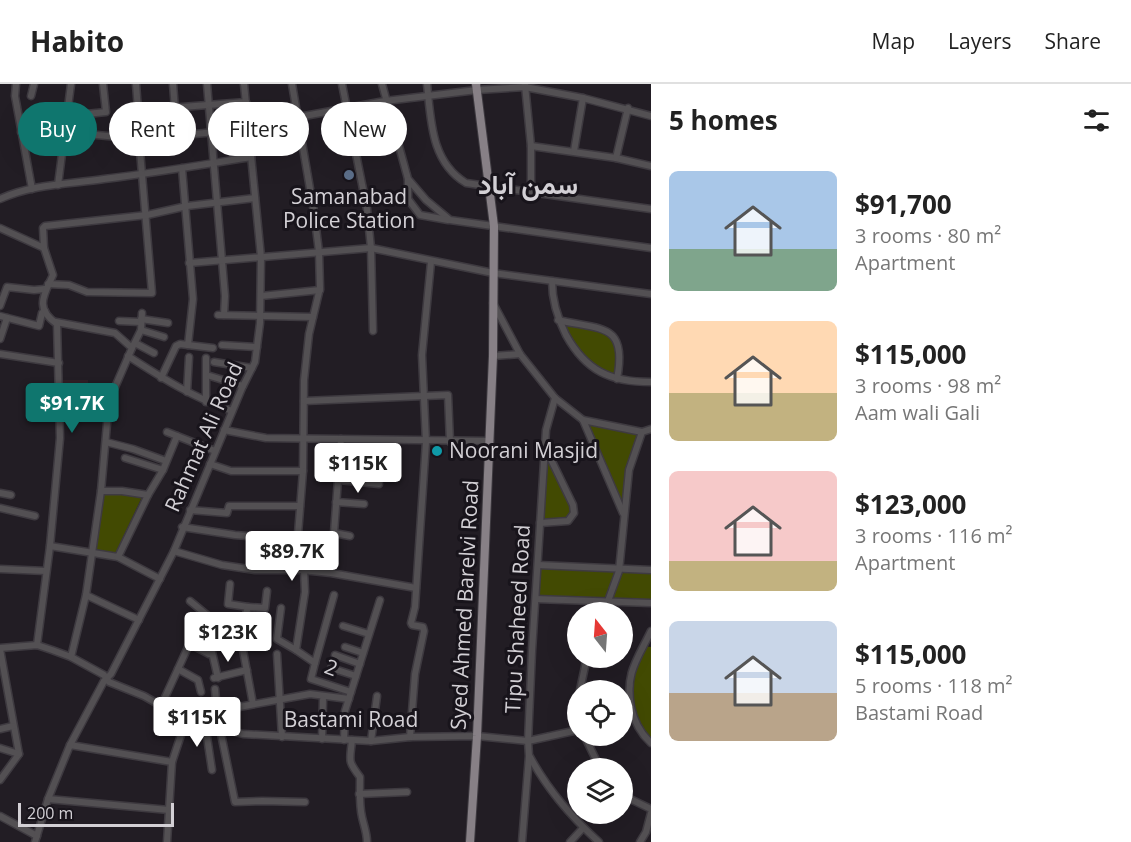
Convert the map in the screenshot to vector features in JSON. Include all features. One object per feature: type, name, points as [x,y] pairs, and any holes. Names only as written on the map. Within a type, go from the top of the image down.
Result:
[{"type":"main road","name":"Syed Ahmed Barelvi Road","points":[[470,842],[477,736],[493,356],[494,226],[477,87]]},
{"type":"street","points":[[16,84],[18,114]]},
{"type":"street","points":[[31,96],[34,84]]},
{"type":"street","points":[[69,102],[71,84]]},
{"type":"street","points":[[97,113],[106,112],[103,84]]},
{"type":"street","points":[[135,102],[136,84]]},
{"type":"street","points":[[173,84],[175,102]]},
{"type":"street","points":[[207,84],[209,102]]},
{"type":"street","name":"Rahmat Ali Road","points":[[244,84],[246,102]]},
{"type":"street","points":[[292,84],[296,102]]},
{"type":"street","points":[[342,84],[346,102]]},
{"type":"street","points":[[382,84],[408,179],[408,199],[420,216],[651,248]]},
{"type":"street","points":[[427,84],[436,144],[443,162],[454,176],[466,183],[651,209]]},
{"type":"street","points":[[380,102],[428,97],[477,87],[525,85],[628,108],[651,116]]},
{"type":"street","points":[[525,85],[531,146],[531,193]]},
{"type":"street","points":[[574,151],[583,98]]},
{"type":"street","points":[[616,158],[628,108]]},
{"type":"street","points":[[531,146],[574,151],[651,166]]},
{"type":"street","points":[[26,156],[32,189]]},
{"type":"street","points":[[58,185],[62,156]]},
{"type":"street","points":[[0,306],[7,287],[34,290],[46,286],[69,285],[87,292],[152,293],[141,156]]},
{"type":"street","points":[[213,156],[225,296],[221,315],[313,317]]},
{"type":"street","points":[[296,650],[306,592],[299,540],[306,356],[320,290],[319,252],[305,156]]},
{"type":"street","points":[[357,156],[367,209],[371,248],[373,331]]},
{"type":"street","points":[[0,199],[32,189],[251,157]]},
{"type":"street","name":"Rahmat Ali Road","points":[[36,839],[48,799],[70,745],[174,551],[182,527],[255,362],[261,317],[261,257],[251,157]]},
{"type":"street","points":[[182,168],[193,299],[188,345]]},
{"type":"street","points":[[408,179],[426,200],[450,220]]},
{"type":"street","points":[[154,353],[133,346],[116,333],[55,322],[49,318],[42,298],[53,275],[44,248],[43,228],[147,215],[185,206],[255,198]]},
{"type":"street","points":[[0,228],[44,248]]},
{"type":"street","points":[[189,262],[371,248],[493,273],[651,294]]},
{"type":"street","points":[[410,737],[415,674],[424,631],[423,627],[411,623],[416,588],[426,442],[422,355],[431,262]]},
{"type":"street","points":[[552,281],[552,299],[558,320],[575,351],[590,367],[617,379],[651,382]]},
{"type":"street","points":[[261,296],[320,290]]},
{"type":"street","points":[[493,302],[520,354],[555,398],[583,420],[642,432],[651,429]]},
{"type":"street","points":[[0,339],[4,317],[39,326],[42,313],[45,311]]},
{"type":"street","points":[[558,320],[601,328],[615,337],[619,351],[617,379]]},
{"type":"street","points":[[119,321],[168,323]]},
{"type":"street","points":[[141,321],[164,337]]},
{"type":"street","points":[[71,657],[86,595],[93,553],[109,401],[133,346],[141,321]]},
{"type":"street","points":[[37,645],[50,546],[60,438],[59,363],[55,322]]},
{"type":"street","points":[[160,378],[176,346],[180,344],[213,348]]},
{"type":"street","points":[[222,345],[257,347]]},
{"type":"street","points":[[0,354],[59,363]]},
{"type":"street","points":[[493,356],[520,354]]},
{"type":"street","points":[[128,356],[160,378],[206,402],[232,411]]},
{"type":"street","points":[[187,392],[189,357]]},
{"type":"street","points":[[206,358],[206,402]]},
{"type":"street","points":[[214,362],[252,368]]},
{"type":"street","points":[[210,376],[243,386]]},
{"type":"street","points":[[304,401],[449,395],[450,442]]},
{"type":"street","name":"Tipu Shaheed Road","points":[[522,842],[529,756],[544,447],[555,398]]},
{"type":"street","points":[[583,420],[625,516]]},
{"type":"street","points":[[224,430],[266,438],[426,442],[490,441]]},
{"type":"street","points":[[167,432],[215,451]]},
{"type":"street","points":[[608,601],[619,567],[629,470],[642,432]]},
{"type":"street","points":[[118,557],[148,495],[163,470],[177,436]]},
{"type":"street","points":[[341,439],[334,533],[350,536]]},
{"type":"street","points":[[106,442],[133,448],[166,461]]},
{"type":"street","points":[[540,523],[568,521],[574,513],[573,505],[544,447]]},
{"type":"street","points":[[124,458],[163,470]]},
{"type":"street","points":[[210,464],[231,471],[303,471]]},
{"type":"street","points":[[339,480],[379,484]]},
{"type":"street","points":[[101,491],[148,495]]},
{"type":"street","points":[[0,493],[11,495]]},
{"type":"street","points":[[336,502],[363,504]]},
{"type":"street","points":[[190,510],[300,506]]},
{"type":"street","points":[[0,508],[35,516]]},
{"type":"street","points":[[182,527],[236,536],[299,540]]},
{"type":"street","points":[[50,546],[118,557],[160,579]]},
{"type":"street","points":[[174,551],[222,565],[255,570],[303,570],[331,573],[416,588]]},
{"type":"street","points":[[538,565],[651,570]]},
{"type":"street","points":[[0,569],[46,571]]},
{"type":"street","points":[[230,584],[228,604],[265,608],[267,591]]},
{"type":"street","points":[[86,595],[139,620]]},
{"type":"street","points":[[315,663],[334,595]]},
{"type":"street","points":[[536,599],[651,603]]},
{"type":"street","points":[[344,740],[345,711],[380,600]]},
{"type":"street","points":[[190,602],[230,634],[240,634]]},
{"type":"street","points":[[249,607],[240,634],[253,704]]},
{"type":"street","name":"2","points":[[281,608],[278,639],[315,663],[311,679],[350,695]]},
{"type":"street","points":[[161,706],[194,634],[208,616]]},
{"type":"street","points":[[245,617],[264,620],[262,631]]},
{"type":"street","points":[[343,626],[369,634]]},
{"type":"street","points":[[630,680],[651,632]]},
{"type":"street","points":[[190,644],[210,653],[216,678],[247,670]]},
{"type":"street","name":"Bastami Road","points":[[0,648],[37,645],[71,657],[104,675],[109,682],[144,696],[186,720],[243,734],[371,741],[410,737],[477,736],[528,741],[567,732]]},
{"type":"street","points":[[345,647],[363,653]]},
{"type":"street","points":[[0,648],[19,753],[0,780]]},
{"type":"street","points":[[277,654],[282,737]]},
{"type":"street","points":[[335,655],[360,664]]},
{"type":"street","points":[[331,668],[356,676]]},
{"type":"street","points":[[178,669],[198,680],[201,692]]},
{"type":"street","points":[[215,689],[217,711]]},
{"type":"street","points":[[212,770],[203,724],[207,715],[280,698],[310,694],[350,695]]},
{"type":"street","points":[[371,741],[377,696]]},
{"type":"street","points":[[322,739],[323,700]]},
{"type":"street","points":[[633,715],[637,726],[651,743]]},
{"type":"street","points":[[167,842],[172,762],[186,720]]},
{"type":"street","points":[[0,729],[13,726]]},
{"type":"street","points":[[220,729],[235,802],[305,802]]},
{"type":"street","points":[[352,740],[350,763],[360,777],[359,794],[367,842]]},
{"type":"street","points":[[70,745],[172,762]]},
{"type":"street","points":[[0,748],[19,753]]},
{"type":"street","points":[[529,756],[543,781],[559,802],[598,842]]},
{"type":"street","points":[[359,794],[407,792]]},
{"type":"street","points":[[48,799],[169,810]]},
{"type":"street","points":[[633,801],[651,811],[646,832],[640,842]]},
{"type":"street","points":[[0,816],[36,839]]},
{"type":"street","points":[[570,842],[583,828]]},
{"type":"shaded area","points":[[63,380],[88,380],[89,406],[63,406]]},
{"type":"green space","points":[[558,320],[590,326],[615,337],[617,379],[590,367]]},
{"type":"green space","points":[[583,420],[644,432],[633,454],[625,516]]},
{"type":"green space","points":[[545,447],[573,505],[573,517],[540,523]]},
{"type":"green space","points":[[123,494],[142,497],[115,554],[96,549],[104,495]]},
{"type":"green space","points":[[538,565],[651,570],[651,604],[536,599]]},
{"type":"green space","points":[[643,646],[651,647],[651,741],[638,725],[633,703],[633,680],[631,680]]},
{"type":"place","name":"Samanabad Police Station","points":[[349,175]]},
{"type":"place","name":"Noorani Masjid","points":[[437,451]]},
{"type":"district","name":"سمن آباد","points":[[528,185]]}]
